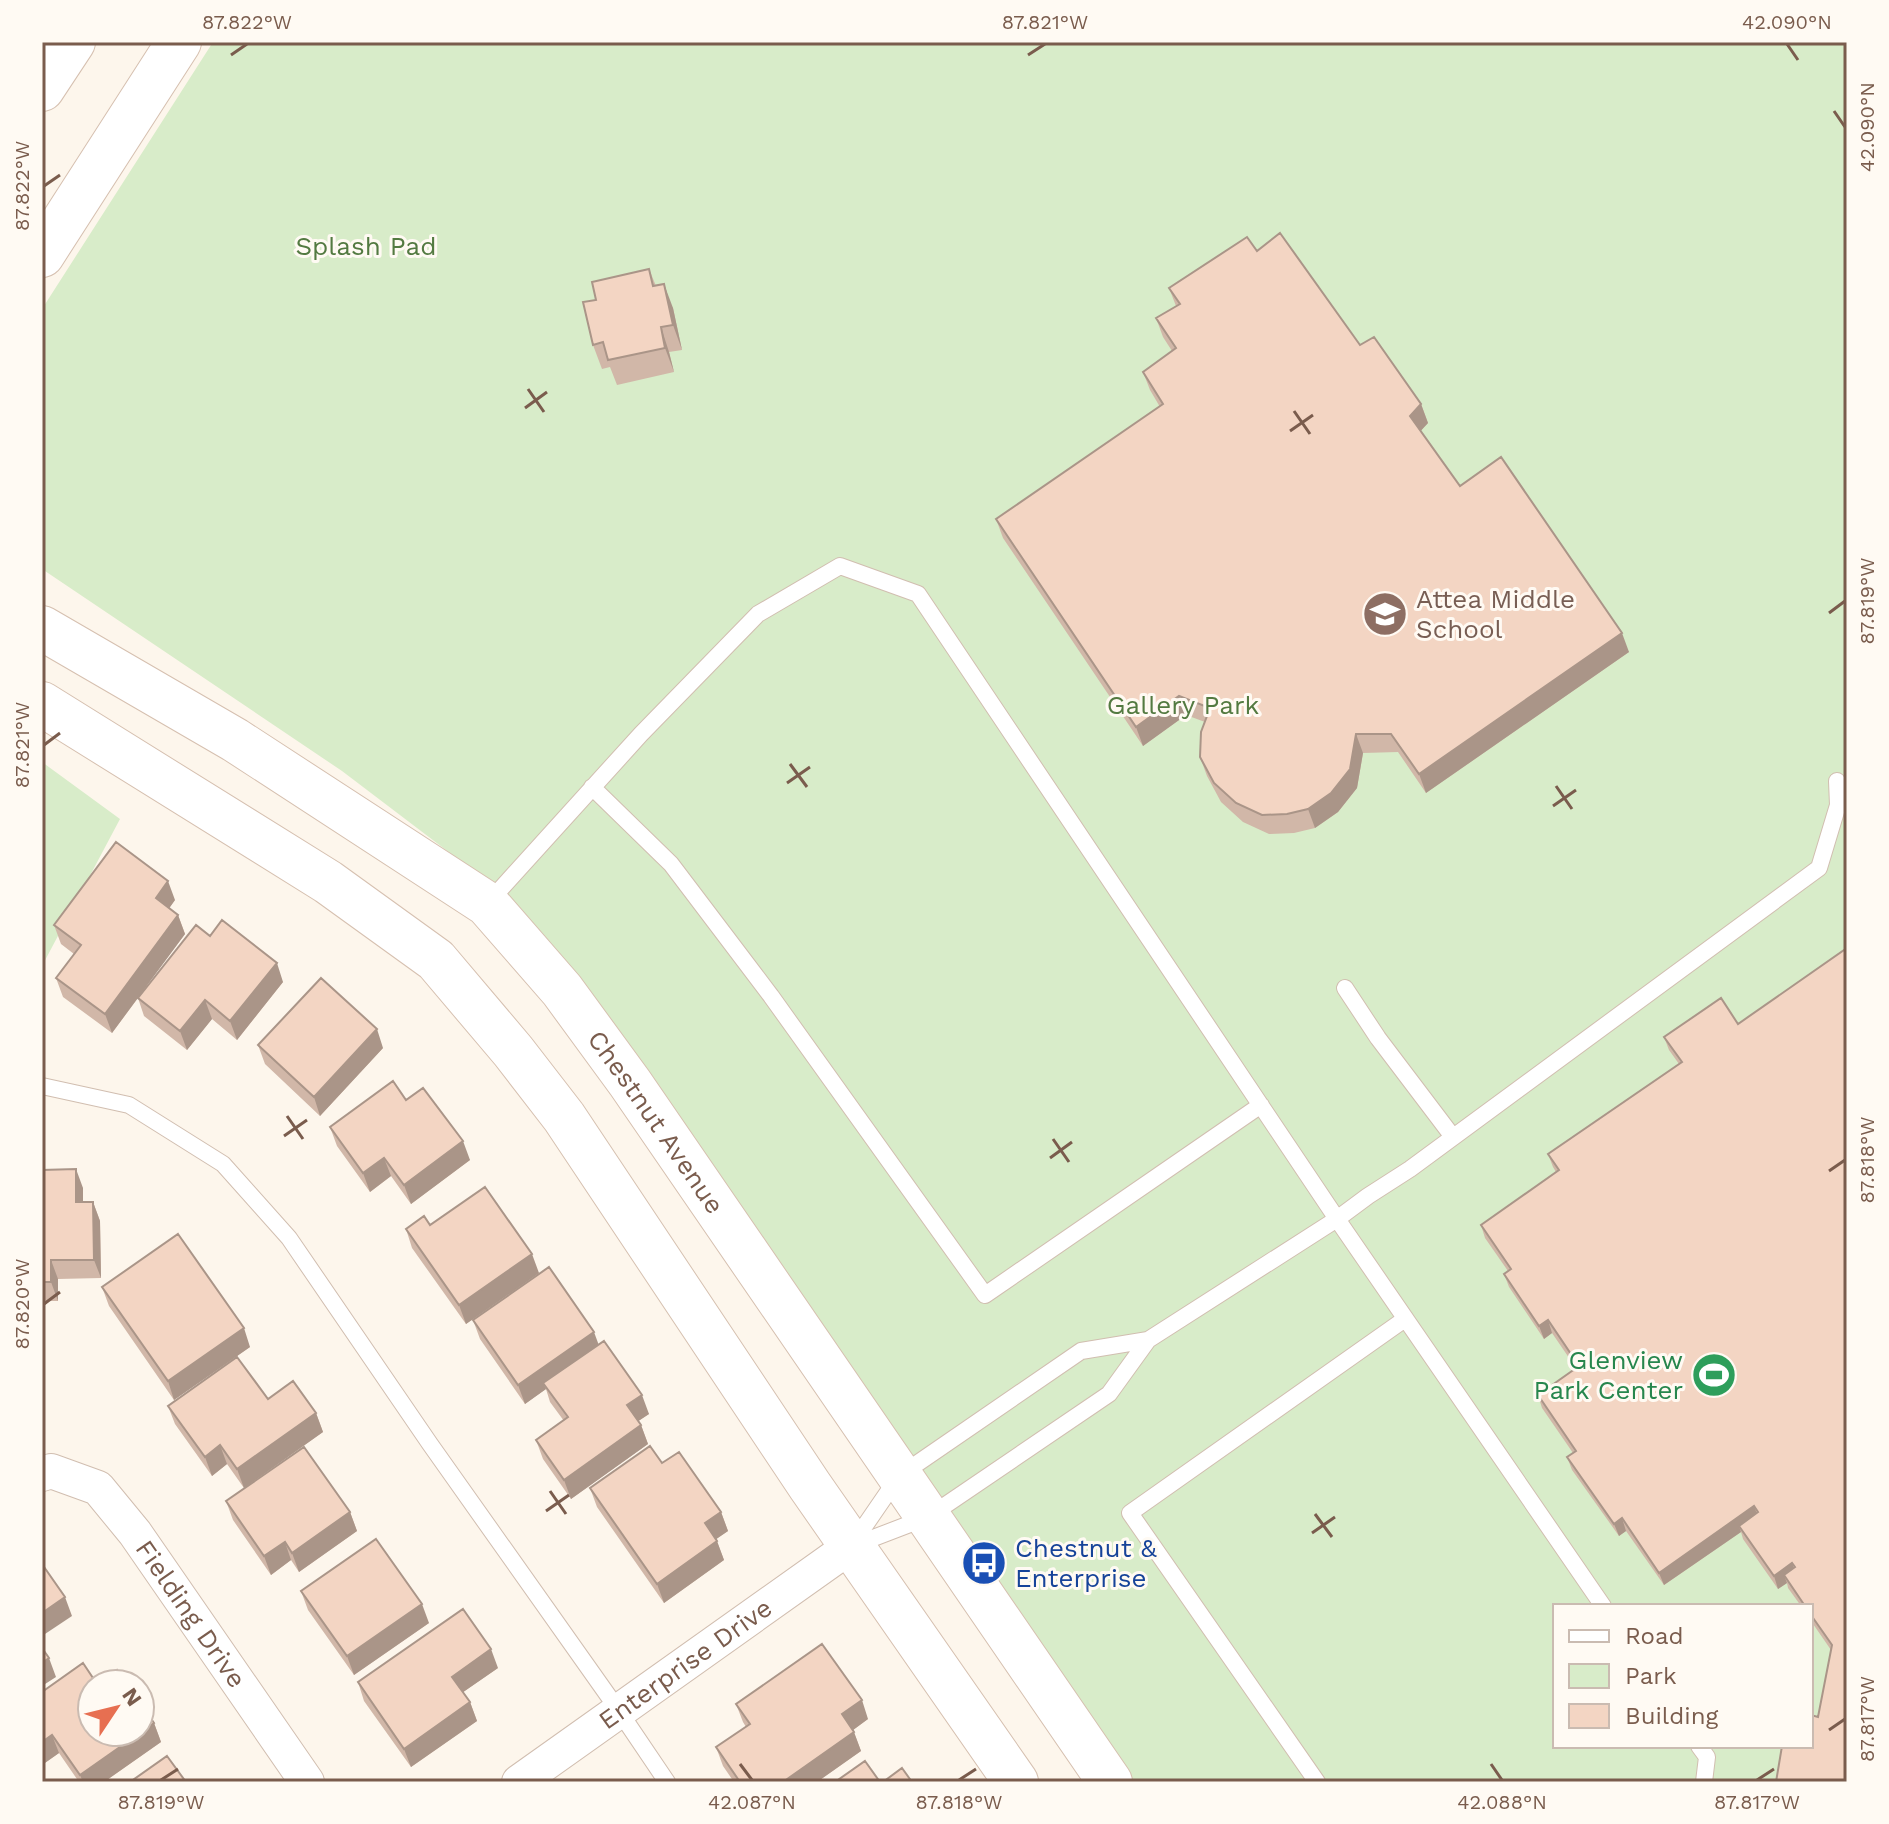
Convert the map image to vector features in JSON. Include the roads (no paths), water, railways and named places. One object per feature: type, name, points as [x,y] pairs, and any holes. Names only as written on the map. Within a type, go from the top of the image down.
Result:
[{"type":"street","points":[[42,89],[73,42]]},
{"type":"street","points":[[42,255],[179,42]]},
{"type":"street","name":"Chestnut Avenue","points":[[42,628],[235,740],[487,904],[562,990],[630,1083],[1110,1782]]},
{"type":"street","points":[[42,704],[328,882],[436,960],[564,1117],[851,1546],[1016,1782]]},
{"type":"street","name":"Fielding Drive","points":[[47,1473],[98,1488],[135,1533],[307,1782]]},
{"type":"street","name":"Enterprise Drive","points":[[519,1782],[851,1546]]},
{"type":"lane","points":[[487,904],[592,787],[758,614],[840,566],[918,594],[1337,1219],[1602,1604]]},
{"type":"lane","points":[[851,1546],[928,1517],[1109,1394],[1148,1340],[1337,1219],[1819,868],[1838,805],[1837,781]]},
{"type":"lane","points":[[592,787],[671,864],[780,1008],[985,1295],[1261,1105]]},
{"type":"lane","points":[[1345,988],[1378,1038],[1453,1137]]},
{"type":"lane","points":[[42,1086],[129,1105],[223,1164],[289,1238],[667,1782]]},
{"type":"lane","points":[[1317,1782],[1130,1513],[1405,1319]]},
{"type":"lane","points":[[851,1546],[899,1476],[1081,1351],[1148,1340]]},
{"type":"lane","points":[[1700,1748],[1707,1757],[1704,1782]]},
{"type":"place","name":"Attea Middle School","points":[[1385,614]]},
{"type":"place","name":"Glenview Park Center","points":[[1714,1375]]},
{"type":"place","name":"Chestnut & Enterprise","points":[[984,1563]]},
{"type":"park label","name":"Splash Pad","points":[[366,246]]},
{"type":"park label","name":"Gallery Park","points":[[1183,705]]}]
